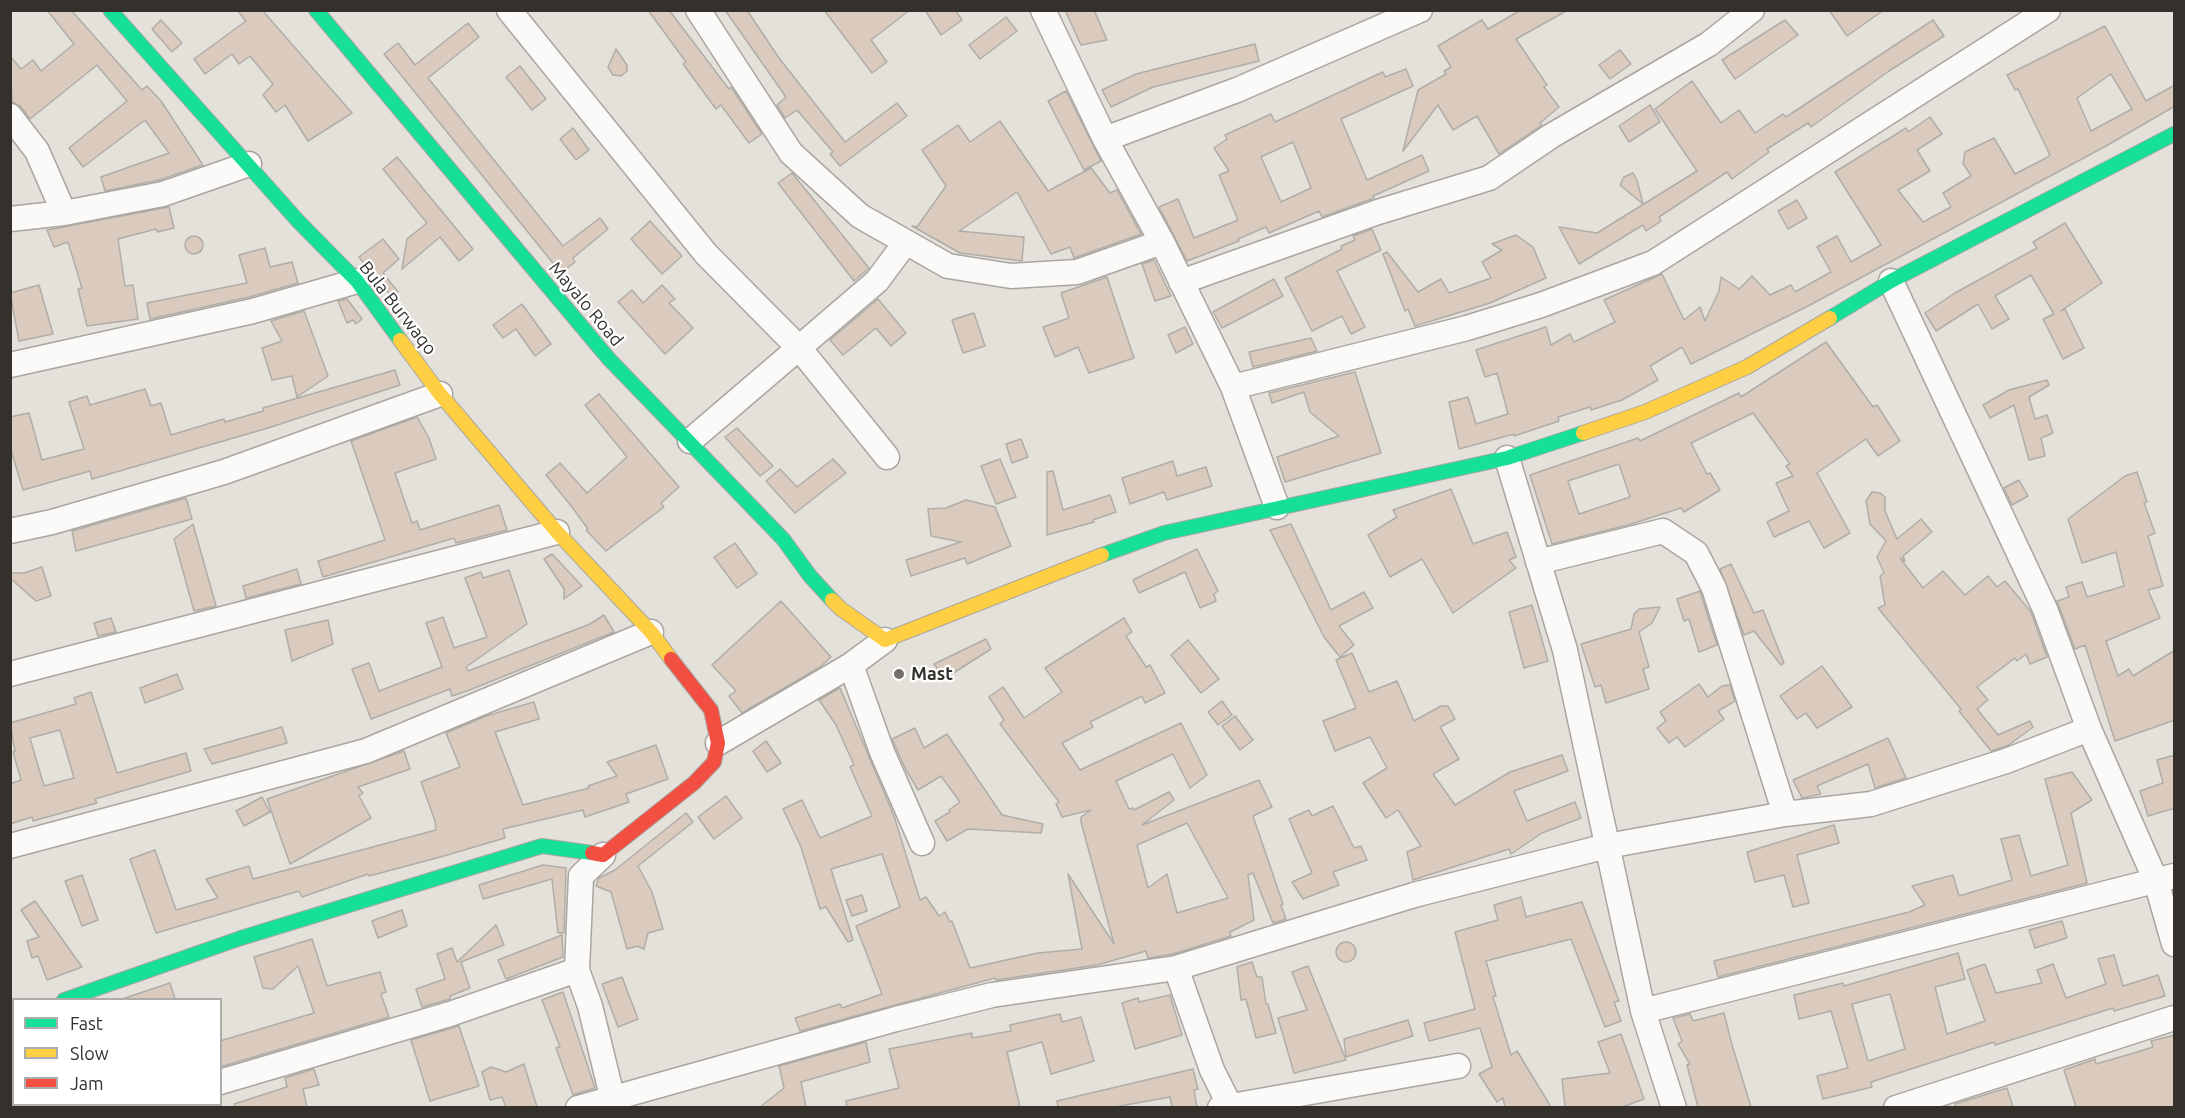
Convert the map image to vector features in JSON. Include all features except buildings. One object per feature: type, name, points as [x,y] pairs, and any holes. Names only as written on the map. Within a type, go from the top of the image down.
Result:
[{"type":"street","name":"Bula Burwaqo","points":[[110,10],[298,221],[357,281],[440,394],[557,532],[651,632],[711,710],[718,743]]},
{"type":"street","name":"Mayalo Road","points":[[316,10],[609,359],[783,539],[810,576],[841,609],[885,640]]},
{"type":"street","points":[[509,10],[706,254],[800,349],[887,457]]},
{"type":"street","points":[[698,10],[791,153],[860,216],[948,266],[1011,276],[1077,272],[1162,242]]},
{"type":"street","points":[[1043,10],[1105,139],[1162,242],[1233,387],[1277,507]]},
{"type":"street","points":[[1105,139],[1237,90],[1420,10]]},
{"type":"street","points":[[1181,282],[1377,212],[1489,178],[1551,136],[1709,44],[1752,10]]},
{"type":"street","points":[[1233,387],[1467,328],[1541,305],[1653,263],[2048,10]]},
{"type":"street","points":[[10,116],[37,151],[64,213]]},
{"type":"street","points":[[615,1102],[590,1006],[577,970],[581,876],[603,855],[694,783],[714,762],[718,743],[851,665],[885,640],[1054,573],[1164,533],[1507,458],[1645,412],[1747,367],[1891,281],[2175,134]]},
{"type":"street","points":[[10,219],[64,213],[163,194],[249,164]]},
{"type":"street","points":[[690,441],[877,281],[906,242]]},
{"type":"street","points":[[10,365],[253,311],[357,281]]},
{"type":"street","points":[[1891,281],[2045,609],[2089,729],[2165,879],[2175,944]]},
{"type":"street","points":[[10,531],[52,522],[224,472],[440,394]]},
{"type":"street","points":[[1507,458],[1565,650],[1643,1011],[1674,1107]]},
{"type":"street","points":[[1538,562],[1663,531],[1696,553],[1713,588],[1785,814]]},
{"type":"street","points":[[10,674],[557,532]]},
{"type":"street","points":[[10,846],[366,750],[651,632]]},
{"type":"street","points":[[851,665],[882,752],[922,843]]},
{"type":"street","points":[[578,1107],[615,1102],[992,995],[1176,968],[1414,895],[1607,846],[1785,814],[1871,804],[2006,761],[2089,729]]},
{"type":"street","points":[[67,998],[241,938],[542,846],[603,855]]},
{"type":"street","points":[[1643,1011],[2165,879]]},
{"type":"street","points":[[1176,968],[1225,1106],[1458,1066]]},
{"type":"street","points":[[222,1081],[450,1014],[577,970]]},
{"type":"street","points":[[1896,1107],[2175,1018]]},
{"type":"traffic: fast","points":[[110,10],[298,221],[357,281],[400,340]]},
{"type":"traffic: fast","points":[[316,10],[609,359],[783,539],[810,576],[832,600]]},
{"type":"traffic: fast","points":[[1830,318],[1891,281],[2174,134]]},
{"type":"traffic: fast","points":[[1102,555],[1164,533],[1507,458],[1583,433]]},
{"type":"traffic: fast","points":[[70,998],[241,938],[542,846],[592,853]]},
{"type":"traffic: slow","points":[[1583,433],[1645,412],[1747,367],[1830,318]]},
{"type":"traffic: slow","points":[[400,340],[440,394],[557,532],[651,632],[671,659]]},
{"type":"traffic: slow","points":[[832,600],[885,640],[1102,555]]},
{"type":"traffic: jam","points":[[592,853],[603,855],[694,783],[714,762],[718,743],[711,710],[671,659]]},
{"type":"place","name":"Mast","points":[[899,674]]}]
